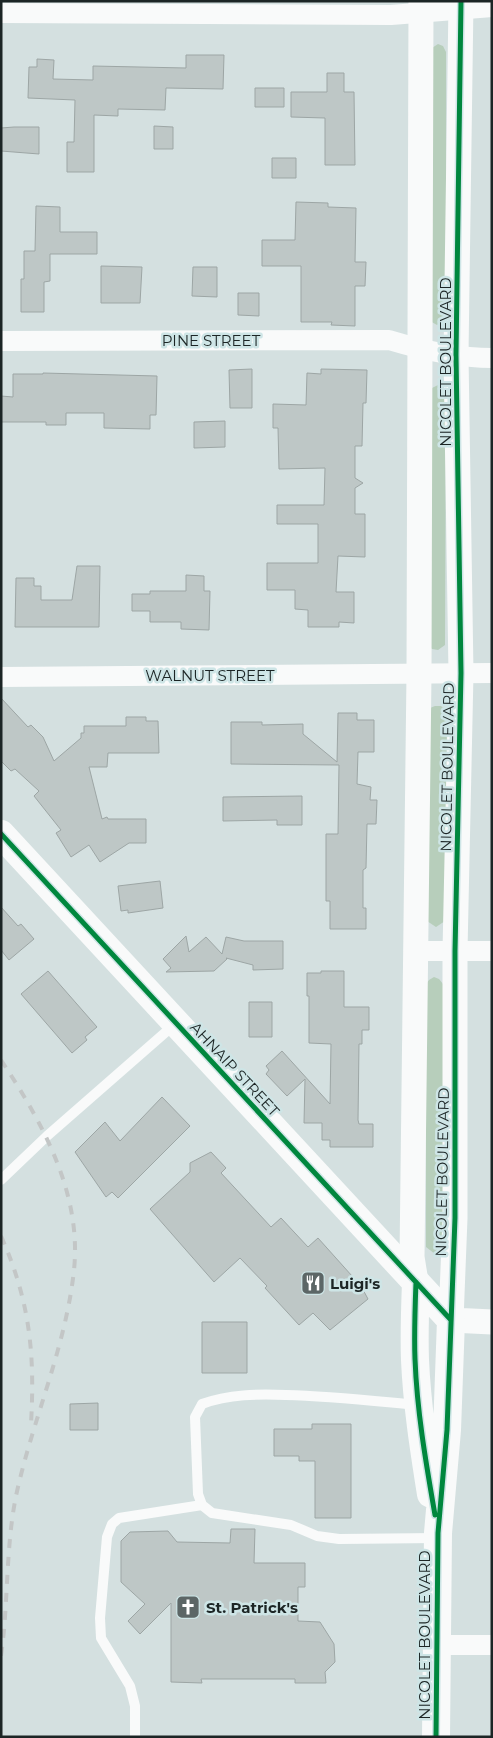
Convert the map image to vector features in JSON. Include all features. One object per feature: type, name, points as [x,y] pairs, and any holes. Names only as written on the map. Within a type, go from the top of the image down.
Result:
[{"type":"main road","name":"AHNAIP STREET","points":[[1,834],[450,1320]]},
{"type":"main road","name":"NICOLET BOULEVARD","points":[[416,1282],[415,1358],[419,1405],[422,1437],[438,1535]]},
{"type":"main road","name":"NICOLET BOULEVARD","points":[[436,1737],[438,1535],[447,1430],[450,1320]]},
{"type":"street","points":[[1,13],[391,15],[421,7],[461,5],[492,7]]},
{"type":"street","name":"NICOLET BOULEVARD","points":[[450,1320],[455,1218],[455,951],[461,673],[456,355],[461,5]]},
{"type":"street","name":"NICOLET BOULEVARD","points":[[416,1282],[412,1257],[419,674],[421,7]]},
{"type":"street","name":"PINE STREET","points":[[1,341],[389,340],[420,349],[492,358]]},
{"type":"street","name":"WALNUT STREET","points":[[1,677],[492,673]]},
{"type":"street","points":[[416,951],[492,951]]},
{"type":"street","points":[[450,1320],[492,1322]]},
{"type":"street","points":[[437,1644],[492,1645]]},
{"type":"lane","points":[[1,1180],[47,1136],[176,1023]]},
{"type":"lane","points":[[419,1405],[322,1396],[259,1394],[218,1398],[202,1404],[195,1416],[198,1494],[202,1505],[212,1513],[291,1525],[317,1536],[339,1539],[438,1535]]},
{"type":"lane","points":[[135,1737],[135,1706],[130,1686],[101,1638],[100,1618],[107,1537],[112,1524],[119,1518],[202,1505]]},
{"type":"green space","points":[[438,44],[443,46],[446,52],[446,319],[437,325],[430,321],[432,48]]},
{"type":"green space","points":[[438,385],[446,391],[445,645],[438,650],[432,649],[429,646],[432,388]]},
{"type":"green space","points":[[441,706],[447,712],[445,921],[436,927],[427,921],[430,708]]},
{"type":"green space","points":[[434,977],[443,984],[443,1247],[440,1252],[435,1254],[426,1247],[426,984]]},
{"type":"building","points":[[186,55],[224,55],[223,89],[166,88],[165,110],[118,109],[118,116],[94,115],[94,172],[67,172],[67,142],[74,142],[75,100],[28,98],[29,67],[37,67],[37,59],[54,60],[53,79],[93,80],[93,66],[186,68]]},
{"type":"building","points":[[327,73],[344,73],[344,92],[354,92],[355,165],[325,165],[325,118],[291,117],[291,92],[327,92]]},
{"type":"building","points":[[255,88],[284,88],[284,107],[255,107]]},
{"type":"building","points":[[154,126],[173,127],[173,149],[154,149]]},
{"type":"building","points":[[39,127],[39,154],[1,151],[1,128]]},
{"type":"building","points":[[272,158],[296,158],[296,178],[272,178]]},
{"type":"building","points":[[296,202],[328,203],[328,207],[356,208],[355,262],[366,262],[365,286],[355,286],[355,326],[331,325],[332,322],[301,322],[301,266],[262,266],[262,240],[295,240]]},
{"type":"building","points":[[36,206],[60,207],[60,232],[97,232],[97,254],[50,254],[50,281],[44,282],[44,312],[21,312],[21,279],[24,279],[24,251],[35,251]]},
{"type":"building","points":[[101,266],[142,267],[140,303],[101,303]]},
{"type":"building","points":[[193,267],[217,267],[217,297],[192,296]]},
{"type":"building","points":[[238,293],[259,293],[259,316],[238,315]]},
{"type":"building","points":[[252,369],[252,408],[230,408],[229,370]]},
{"type":"building","points":[[321,369],[367,370],[366,403],[363,403],[362,446],[355,446],[355,478],[363,483],[355,488],[355,514],[365,514],[365,557],[338,556],[336,592],[354,592],[354,623],[339,622],[339,627],[308,627],[308,610],[295,609],[295,590],[267,590],[267,563],[318,563],[318,524],[277,524],[277,505],[324,505],[325,468],[279,469],[278,428],[273,428],[273,404],[306,405],[307,373],[321,374]]},
{"type":"building","points":[[13,374],[157,376],[156,415],[150,415],[150,429],[104,428],[104,413],[66,413],[66,425],[46,425],[46,422],[1,422],[1,396],[13,397]]},
{"type":"building","points":[[225,421],[225,447],[194,448],[194,422]]},
{"type":"building","points":[[77,566],[100,566],[99,627],[15,627],[16,578],[34,578],[34,586],[41,586],[41,600],[72,600]]},
{"type":"building","points":[[186,575],[204,576],[204,591],[210,591],[209,630],[181,629],[181,622],[150,622],[150,611],[132,611],[132,594],[150,594],[150,591],[186,591]]},
{"type":"building","points":[[1,698],[28,727],[31,725],[43,737],[54,761],[81,738],[81,733],[84,733],[84,726],[126,726],[126,717],[146,717],[146,721],[158,721],[159,753],[108,753],[107,767],[89,767],[102,819],[107,817],[108,819],[146,819],[146,843],[129,843],[100,862],[89,845],[71,857],[56,833],[61,830],[34,796],[39,791],[15,769],[11,771],[1,761]]},
{"type":"building","points":[[338,713],[357,713],[357,720],[374,720],[374,752],[358,752],[357,784],[371,787],[370,800],[377,800],[376,824],[367,824],[366,868],[363,870],[363,908],[366,908],[366,929],[330,929],[330,901],[326,901],[326,834],[338,834],[339,765],[231,764],[231,722],[262,722],[262,725],[303,724],[303,734],[337,762]]},
{"type":"building","points":[[302,796],[302,825],[277,825],[277,820],[223,821],[223,797]]},
{"type":"building","points":[[160,881],[163,908],[128,913],[128,910],[121,911],[118,886]]},
{"type":"building","points":[[1,907],[18,926],[21,924],[34,939],[9,960],[1,950]]},
{"type":"building","points":[[186,936],[189,952],[206,937],[222,954],[226,937],[244,941],[283,941],[283,969],[253,970],[253,965],[226,958],[214,971],[166,972],[171,968],[163,959]]},
{"type":"building","points":[[48,971],[97,1027],[85,1037],[87,1040],[72,1053],[21,994]]},
{"type":"building","points":[[321,971],[344,971],[344,1007],[369,1007],[369,1030],[362,1030],[362,1044],[359,1044],[358,1120],[359,1124],[373,1124],[373,1147],[330,1147],[330,1140],[322,1140],[322,1123],[304,1123],[305,1079],[287,1096],[266,1074],[269,1070],[266,1066],[282,1051],[330,1104],[331,1044],[309,1043],[307,973],[321,973]]},
{"type":"building","points":[[249,1002],[272,1002],[272,1037],[249,1037]]},
{"type":"building","points":[[162,1097],[190,1126],[118,1198],[112,1192],[106,1197],[75,1152],[105,1122],[120,1141]]},
{"type":"building","points":[[211,1152],[226,1168],[221,1173],[271,1227],[281,1218],[308,1247],[318,1238],[361,1286],[368,1299],[330,1330],[313,1313],[299,1325],[265,1288],[267,1286],[240,1258],[214,1282],[150,1209],[190,1172],[190,1163]]},
{"type":"building","points":[[202,1322],[247,1322],[247,1373],[202,1373]]},
{"type":"building","points":[[98,1403],[98,1430],[70,1430],[70,1404]]},
{"type":"building","points":[[312,1424],[351,1424],[351,1518],[315,1518],[315,1461],[299,1461],[299,1456],[274,1456],[274,1429],[312,1429]]},
{"type":"building","name":"St. Patrick's","points":[[231,1529],[255,1529],[254,1563],[305,1563],[305,1587],[298,1587],[298,1621],[320,1622],[334,1644],[335,1662],[325,1672],[326,1683],[295,1683],[295,1679],[201,1679],[202,1683],[171,1682],[171,1603],[140,1634],[128,1621],[145,1604],[121,1582],[121,1541],[130,1532],[168,1531],[177,1542],[230,1543]]},
{"type":"railway","points":[[1,1060],[31,1108],[56,1159],[72,1213],[75,1241],[74,1270],[64,1325],[25,1460],[14,1508],[1,1656]]},
{"type":"railway","points":[[1,1236],[18,1283],[28,1328],[32,1374],[31,1424]]},
{"type":"cycle path","points":[[436,1737],[438,1533],[447,1430],[455,1218],[455,951],[461,673],[456,355],[461,1]]},
{"type":"cycle path","points":[[1,834],[451,1320]]},
{"type":"cycle path","points":[[416,1282],[416,1379],[422,1437],[435,1515]]},
{"type":"place","name":"Luigi's","points":[[313,1283]]},
{"type":"place","name":"St. Patrick's","points":[[188,1607]]}]
